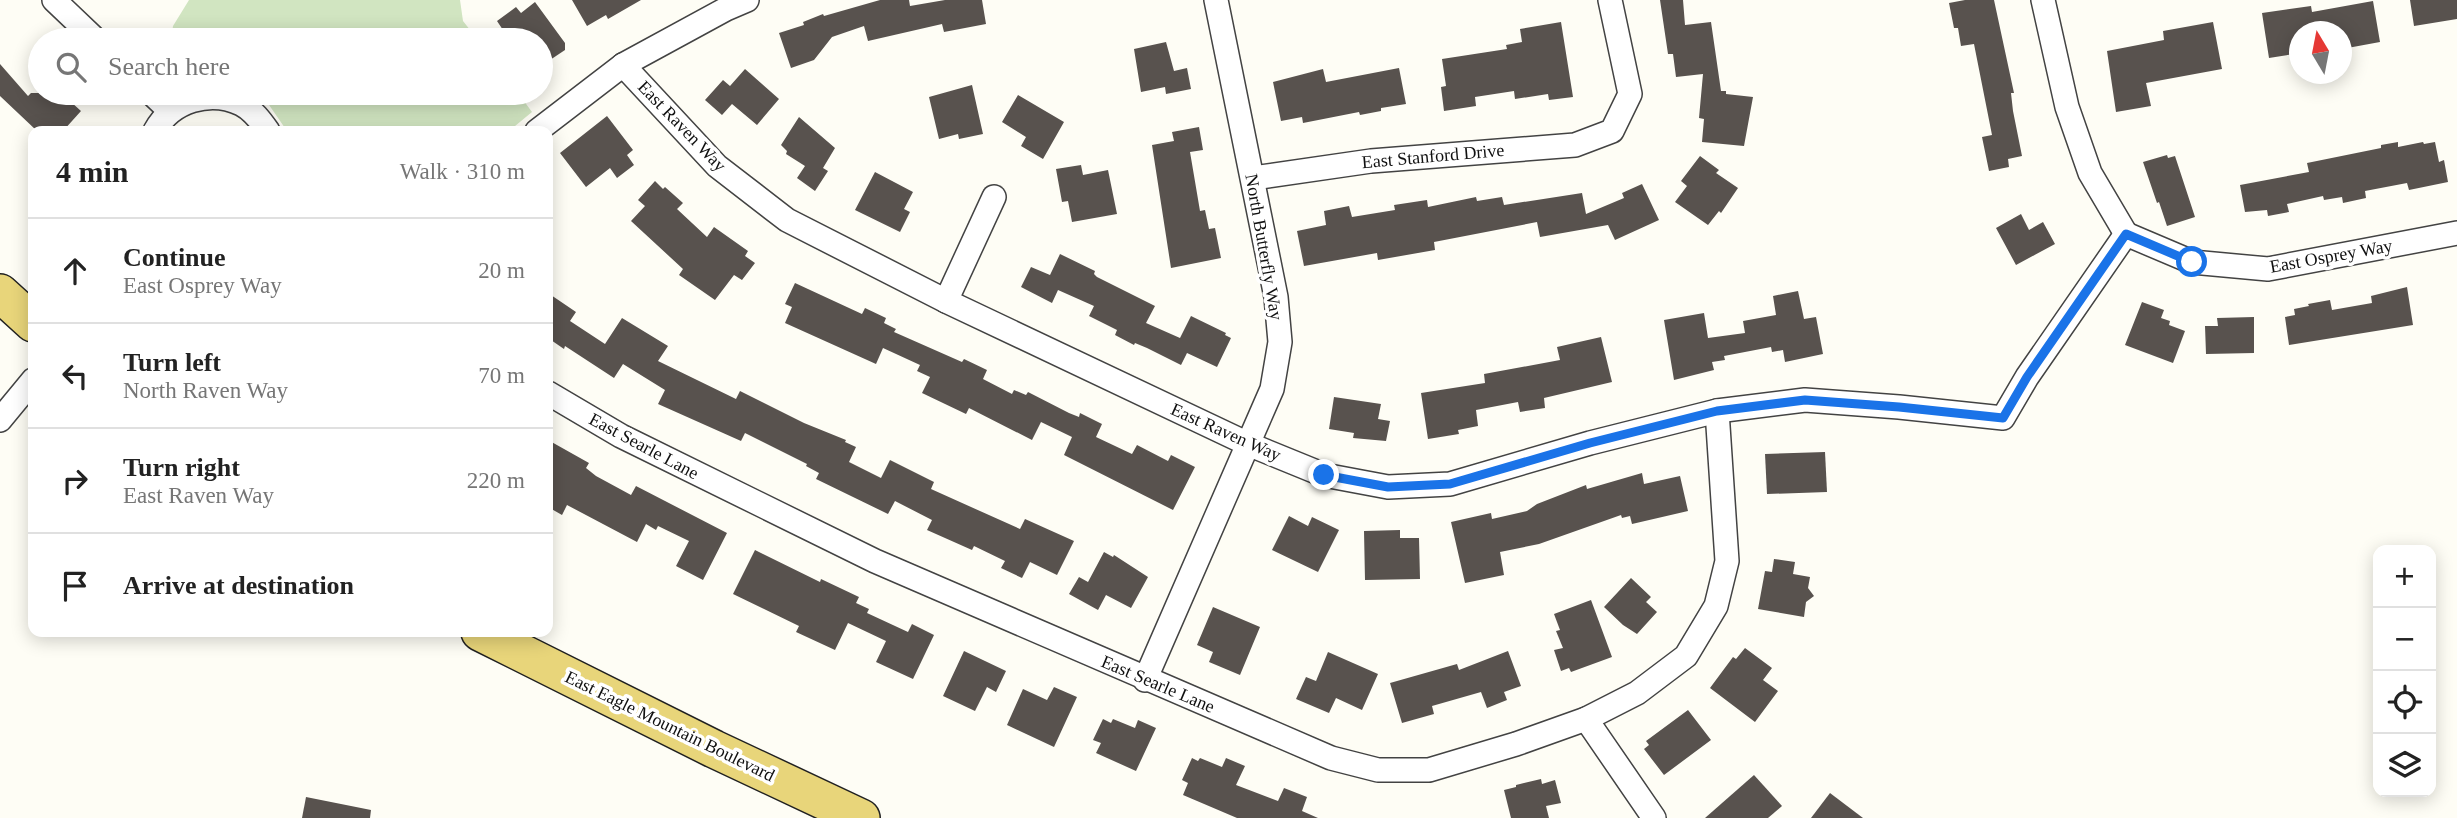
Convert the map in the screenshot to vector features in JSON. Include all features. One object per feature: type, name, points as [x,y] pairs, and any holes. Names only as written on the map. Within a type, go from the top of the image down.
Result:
[{"type":"main road","points":[[0,293],[28,318]]},
{"type":"main road","name":"East Eagle Mountain Boulevard","points":[[490,637],[714,750],[861,818]]},
{"type":"street","points":[[54,0],[83,28]]},
{"type":"street","points":[[544,126],[624,65],[747,0]]},
{"type":"street","name":"North Butterfly Way","points":[[1145,680],[1272,389],[1280,342],[1276,297],[1216,0]]},
{"type":"street","name":"East Stanford Drive","points":[[1253,178],[1371,161],[1575,145],[1612,131],[1630,94],[1610,0]]},
{"type":"street","points":[[2048,1],[2067,107],[2090,173],[2126,234]]},
{"type":"street","name":"East Raven Way","points":[[624,65],[717,166],[787,220],[946,301],[1248,444],[1324,475],[1388,487],[1450,484],[1590,443],[1717,411],[1805,400],[2003,418],[2027,377],[2126,234]]},
{"type":"street","points":[[164,105],[170,111]]},
{"type":"street","points":[[159,126],[170,111],[181,105]]},
{"type":"street","points":[[243,105],[259,117],[265,126]]},
{"type":"street","points":[[946,301],[993,197]]},
{"type":"street","name":"East Osprey Way","points":[[2126,234],[2192,262],[2268,269],[2457,233]]},
{"type":"street","points":[[0,420],[28,386]]},
{"type":"street","name":"East Searle Lane","points":[[553,396],[621,436],[875,561],[1145,680],[1331,758],[1378,770],[1429,770],[1516,744],[1586,719],[1636,693],[1686,656],[1716,606],[1727,561],[1717,411]]},
{"type":"street","points":[[1586,719],[1654,818]]},
{"type":"green space","points":[[189,0],[460,0],[463,21],[469,28],[173,28]]},
{"type":"green space","points":[[269,105],[527,105],[532,112],[515,126],[284,126]]},
{"type":"building","points":[[572,0],[641,0],[608,19],[606,15],[587,26]]},
{"type":"building","points":[[880,0],[909,0],[910,6],[945,0],[982,0],[986,24],[944,32],[942,24],[868,41],[864,26],[832,37],[814,60],[791,68],[779,33],[804,25],[803,22],[823,14],[824,16]]},
{"type":"building","points":[[1660,0],[1683,0],[1685,25],[1711,22],[1721,91],[1753,97],[1744,146],[1702,142],[1704,119],[1699,118],[1703,74],[1676,77],[1673,54],[1668,54]]},
{"type":"building","points":[[1994,0],[2014,93],[2011,93],[2013,111],[2022,156],[2008,159],[2009,167],[1989,171],[1982,137],[1992,135],[1974,44],[1961,46],[1949,3]]},
{"type":"building","points":[[2410,0],[2457,0],[2457,19],[2414,26]]},
{"type":"building","points":[[2373,1],[2380,42],[2352,47],[2352,21],[2289,21],[2289,55],[2269,58],[2262,13],[2311,6],[2312,12]]},
{"type":"building","points":[[535,2],[565,43],[565,50],[553,58],[553,28],[502,28],[497,21],[516,7],[521,13]]},
{"type":"building","points":[[1561,22],[1573,97],[1549,100],[1548,94],[1515,99],[1514,91],[1475,97],[1476,106],[1444,111],[1441,87],[1446,86],[1442,59],[1507,49],[1506,45],[1522,42],[1520,29]]},
{"type":"building","points":[[2213,22],[2222,69],[2146,83],[2151,106],[2116,112],[2107,51],[2164,40],[2163,31]]},
{"type":"building","points":[[1166,42],[1174,71],[1187,68],[1191,89],[1166,94],[1165,87],[1141,92],[1134,49]]},
{"type":"building","points":[[0,64],[28,96],[28,105],[74,105],[81,111],[68,126],[32,126],[0,96]]},
{"type":"building","points":[[1399,68],[1406,104],[1360,115],[1359,112],[1303,123],[1302,117],[1281,121],[1273,82],[1323,69],[1326,82]]},
{"type":"building","points":[[745,69],[779,99],[757,125],[732,104],[722,115],[705,100],[723,80],[730,86]]},
{"type":"building","points":[[972,85],[983,134],[959,139],[958,134],[939,139],[929,97]]},
{"type":"building","points":[[1018,95],[1064,122],[1043,159],[1021,146],[1026,137],[1002,122]]},
{"type":"building","points":[[607,116],[633,150],[627,155],[634,165],[617,178],[610,168],[586,187],[560,153]]},
{"type":"building","points":[[799,117],[835,148],[823,168],[828,171],[815,191],[797,178],[805,166],[786,154],[787,151],[781,145]]},
{"type":"building","points":[[1199,127],[1203,150],[1190,152],[1200,211],[1205,210],[1209,229],[1215,228],[1221,258],[1171,268],[1152,145],[1174,141],[1172,132]]},
{"type":"building","points":[[2398,142],[2398,147],[2435,142],[2439,162],[2444,160],[2448,182],[2409,190],[2407,183],[2365,191],[2366,198],[2343,203],[2342,197],[2324,200],[2323,196],[2287,204],[2289,212],[2268,216],[2267,210],[2245,212],[2240,185],[2309,172],[2307,163]]},
{"type":"building","points":[[2167,155],[2168,158],[2175,156],[2195,217],[2167,226],[2143,162]]},
{"type":"building","points":[[1700,156],[1719,170],[1716,173],[1738,188],[1721,213],[1719,211],[1708,225],[1675,202],[1687,186],[1681,181]]},
{"type":"building","points":[[1081,165],[1083,175],[1108,170],[1117,214],[1072,222],[1068,201],[1062,202],[1056,169]]},
{"type":"building","points":[[875,172],[913,192],[904,209],[910,212],[900,232],[855,210]]},
{"type":"building","points":[[655,181],[683,203],[677,209],[707,237],[714,227],[748,251],[745,256],[755,263],[742,280],[734,275],[715,300],[679,275],[683,269],[631,221],[645,206],[638,200]]},
{"type":"building","points":[[1642,184],[1659,220],[1615,240],[1608,225],[1540,237],[1537,222],[1434,242],[1435,250],[1378,260],[1377,253],[1304,266],[1297,231],[1326,225],[1324,211],[1349,206],[1352,217],[1395,210],[1394,205],[1427,200],[1428,207],[1476,197],[1477,201],[1502,197],[1504,205],[1582,193],[1586,214],[1624,198],[1622,193]]},
{"type":"building","points":[[2021,214],[2029,230],[2043,222],[2055,244],[2016,265],[1996,228]]},
{"type":"building","points":[[1060,254],[1095,271],[1097,277],[1155,306],[1146,323],[1180,338],[1191,316],[1226,333],[1225,335],[1231,338],[1217,367],[1187,353],[1181,365],[1115,335],[1117,330],[1089,316],[1094,306],[1058,290],[1052,303],[1021,287],[1031,267],[1050,275]]},
{"type":"building","points":[[795,283],[862,314],[865,308],[886,318],[884,323],[896,329],[894,332],[987,370],[983,379],[1012,394],[1014,390],[1026,395],[1028,392],[1069,413],[1079,417],[1080,413],[1102,424],[1096,437],[1132,454],[1137,445],[1168,461],[1171,455],[1195,467],[1173,510],[1064,455],[1072,437],[1041,422],[1032,440],[969,408],[966,414],[922,393],[930,377],[917,371],[920,365],[883,348],[876,364],[785,323],[792,307],[785,304]]},
{"type":"building","points":[[2407,287],[2413,325],[2289,345],[2285,317],[2295,315],[2294,309],[2330,300],[2332,310],[2372,303],[2371,296]]},
{"type":"building","points":[[1798,291],[1804,319],[1816,317],[1823,354],[1785,362],[1783,350],[1772,352],[1771,347],[1724,356],[1725,360],[1712,362],[1714,370],[1674,380],[1664,320],[1704,313],[1708,338],[1745,333],[1743,321],[1776,315],[1773,296]]},
{"type":"building","points":[[553,296],[576,312],[570,321],[605,344],[622,318],[668,346],[658,361],[736,399],[740,391],[804,423],[846,440],[845,442],[856,447],[849,462],[881,478],[890,460],[934,482],[931,489],[1020,529],[1025,519],[1074,541],[1057,575],[1030,562],[1022,578],[1001,568],[1005,561],[974,546],[972,550],[927,530],[932,520],[895,501],[888,514],[816,479],[819,473],[806,466],[807,464],[745,433],[741,441],[658,404],[665,390],[623,364],[614,378],[565,346],[564,349],[553,341]]},
{"type":"building","points":[[2142,302],[2164,310],[2161,318],[2170,321],[2169,325],[2185,331],[2173,363],[2125,345]]},
{"type":"building","points":[[2254,317],[2254,353],[2206,354],[2205,326],[2218,326],[2217,318]]},
{"type":"building","points":[[1601,337],[1612,382],[1544,398],[1545,408],[1520,412],[1518,402],[1476,410],[1478,426],[1458,430],[1459,434],[1428,439],[1421,393],[1485,383],[1484,374],[1560,360],[1557,347]]},
{"type":"building","points":[[1334,397],[1381,404],[1378,419],[1390,421],[1386,441],[1353,438],[1354,433],[1329,429]]},
{"type":"building","points":[[553,443],[589,463],[586,468],[596,476],[631,495],[636,486],[727,533],[703,580],[676,566],[689,541],[658,526],[656,530],[646,524],[637,542],[567,505],[562,515],[553,510]]},
{"type":"building","points":[[1825,452],[1827,492],[1767,494],[1765,454]]},
{"type":"building","points":[[1642,473],[1644,484],[1680,476],[1688,511],[1632,524],[1630,516],[1622,518],[1621,515],[1539,544],[1500,552],[1504,575],[1465,583],[1451,522],[1491,513],[1492,519],[1527,511],[1537,504],[1586,485],[1587,489]]},
{"type":"building","points":[[1289,516],[1308,526],[1312,517],[1339,530],[1318,572],[1272,550]]},
{"type":"building","points":[[1400,530],[1400,538],[1419,538],[1420,579],[1365,580],[1364,531]]},
{"type":"building","points":[[755,550],[820,582],[821,579],[859,597],[856,603],[869,609],[867,613],[908,632],[912,624],[934,635],[913,679],[876,662],[886,641],[848,623],[835,650],[796,632],[799,626],[733,594]]},
{"type":"building","points":[[1104,552],[1113,557],[1114,555],[1148,577],[1131,608],[1106,595],[1098,610],[1069,594],[1079,577],[1088,582]]},
{"type":"building","points":[[1774,559],[1795,562],[1793,574],[1810,577],[1808,588],[1814,596],[1806,602],[1804,617],[1758,609],[1765,571],[1772,572]]},
{"type":"building","points":[[1631,578],[1651,597],[1646,602],[1657,612],[1637,634],[1604,607]]},
{"type":"building","points":[[1591,600],[1612,657],[1571,672],[1569,668],[1561,671],[1554,650],[1563,648],[1556,631],[1560,630],[1554,614]]},
{"type":"building","points":[[1213,607],[1260,627],[1240,675],[1209,662],[1213,652],[1197,645]]},
{"type":"building","points":[[1745,648],[1772,668],[1763,680],[1778,691],[1755,722],[1710,688],[1733,657],[1736,659]]},
{"type":"building","points":[[964,651],[1006,671],[996,692],[987,687],[975,711],[943,696]]},
{"type":"building","points":[[1508,651],[1521,686],[1504,692],[1507,700],[1487,708],[1481,692],[1432,706],[1434,714],[1402,723],[1390,683],[1457,664],[1459,670]]},
{"type":"building","points":[[1328,652],[1378,674],[1362,710],[1336,698],[1329,713],[1296,699],[1306,677],[1316,681]]},
{"type":"building","points":[[1054,687],[1077,697],[1054,747],[1007,725],[1023,689],[1047,700]]},
{"type":"building","points":[[1688,710],[1711,740],[1664,775],[1644,749],[1649,745],[1646,741]]},
{"type":"building","points":[[1103,719],[1111,723],[1113,719],[1135,728],[1138,720],[1156,728],[1136,771],[1096,753],[1101,743],[1093,740]]},
{"type":"building","points":[[1192,758],[1198,761],[1200,758],[1222,767],[1226,758],[1245,766],[1236,785],[1278,801],[1284,788],[1307,797],[1302,811],[1318,818],[1237,818],[1183,795],[1188,783],[1182,780]]},
{"type":"building","points":[[1754,775],[1782,806],[1768,818],[1705,818]]},
{"type":"building","points":[[1541,779],[1542,784],[1555,780],[1561,803],[1546,806],[1549,818],[1511,818],[1504,790]]},
{"type":"building","points":[[1830,793],[1863,818],[1811,818]]},
{"type":"building","points":[[306,797],[371,810],[370,818],[302,818]]},
{"type":"route","points":[[1324,475],[1388,487],[1450,484],[1590,443],[1717,411],[1805,400],[2003,418],[2027,377],[2126,234],[2192,262]]}]
